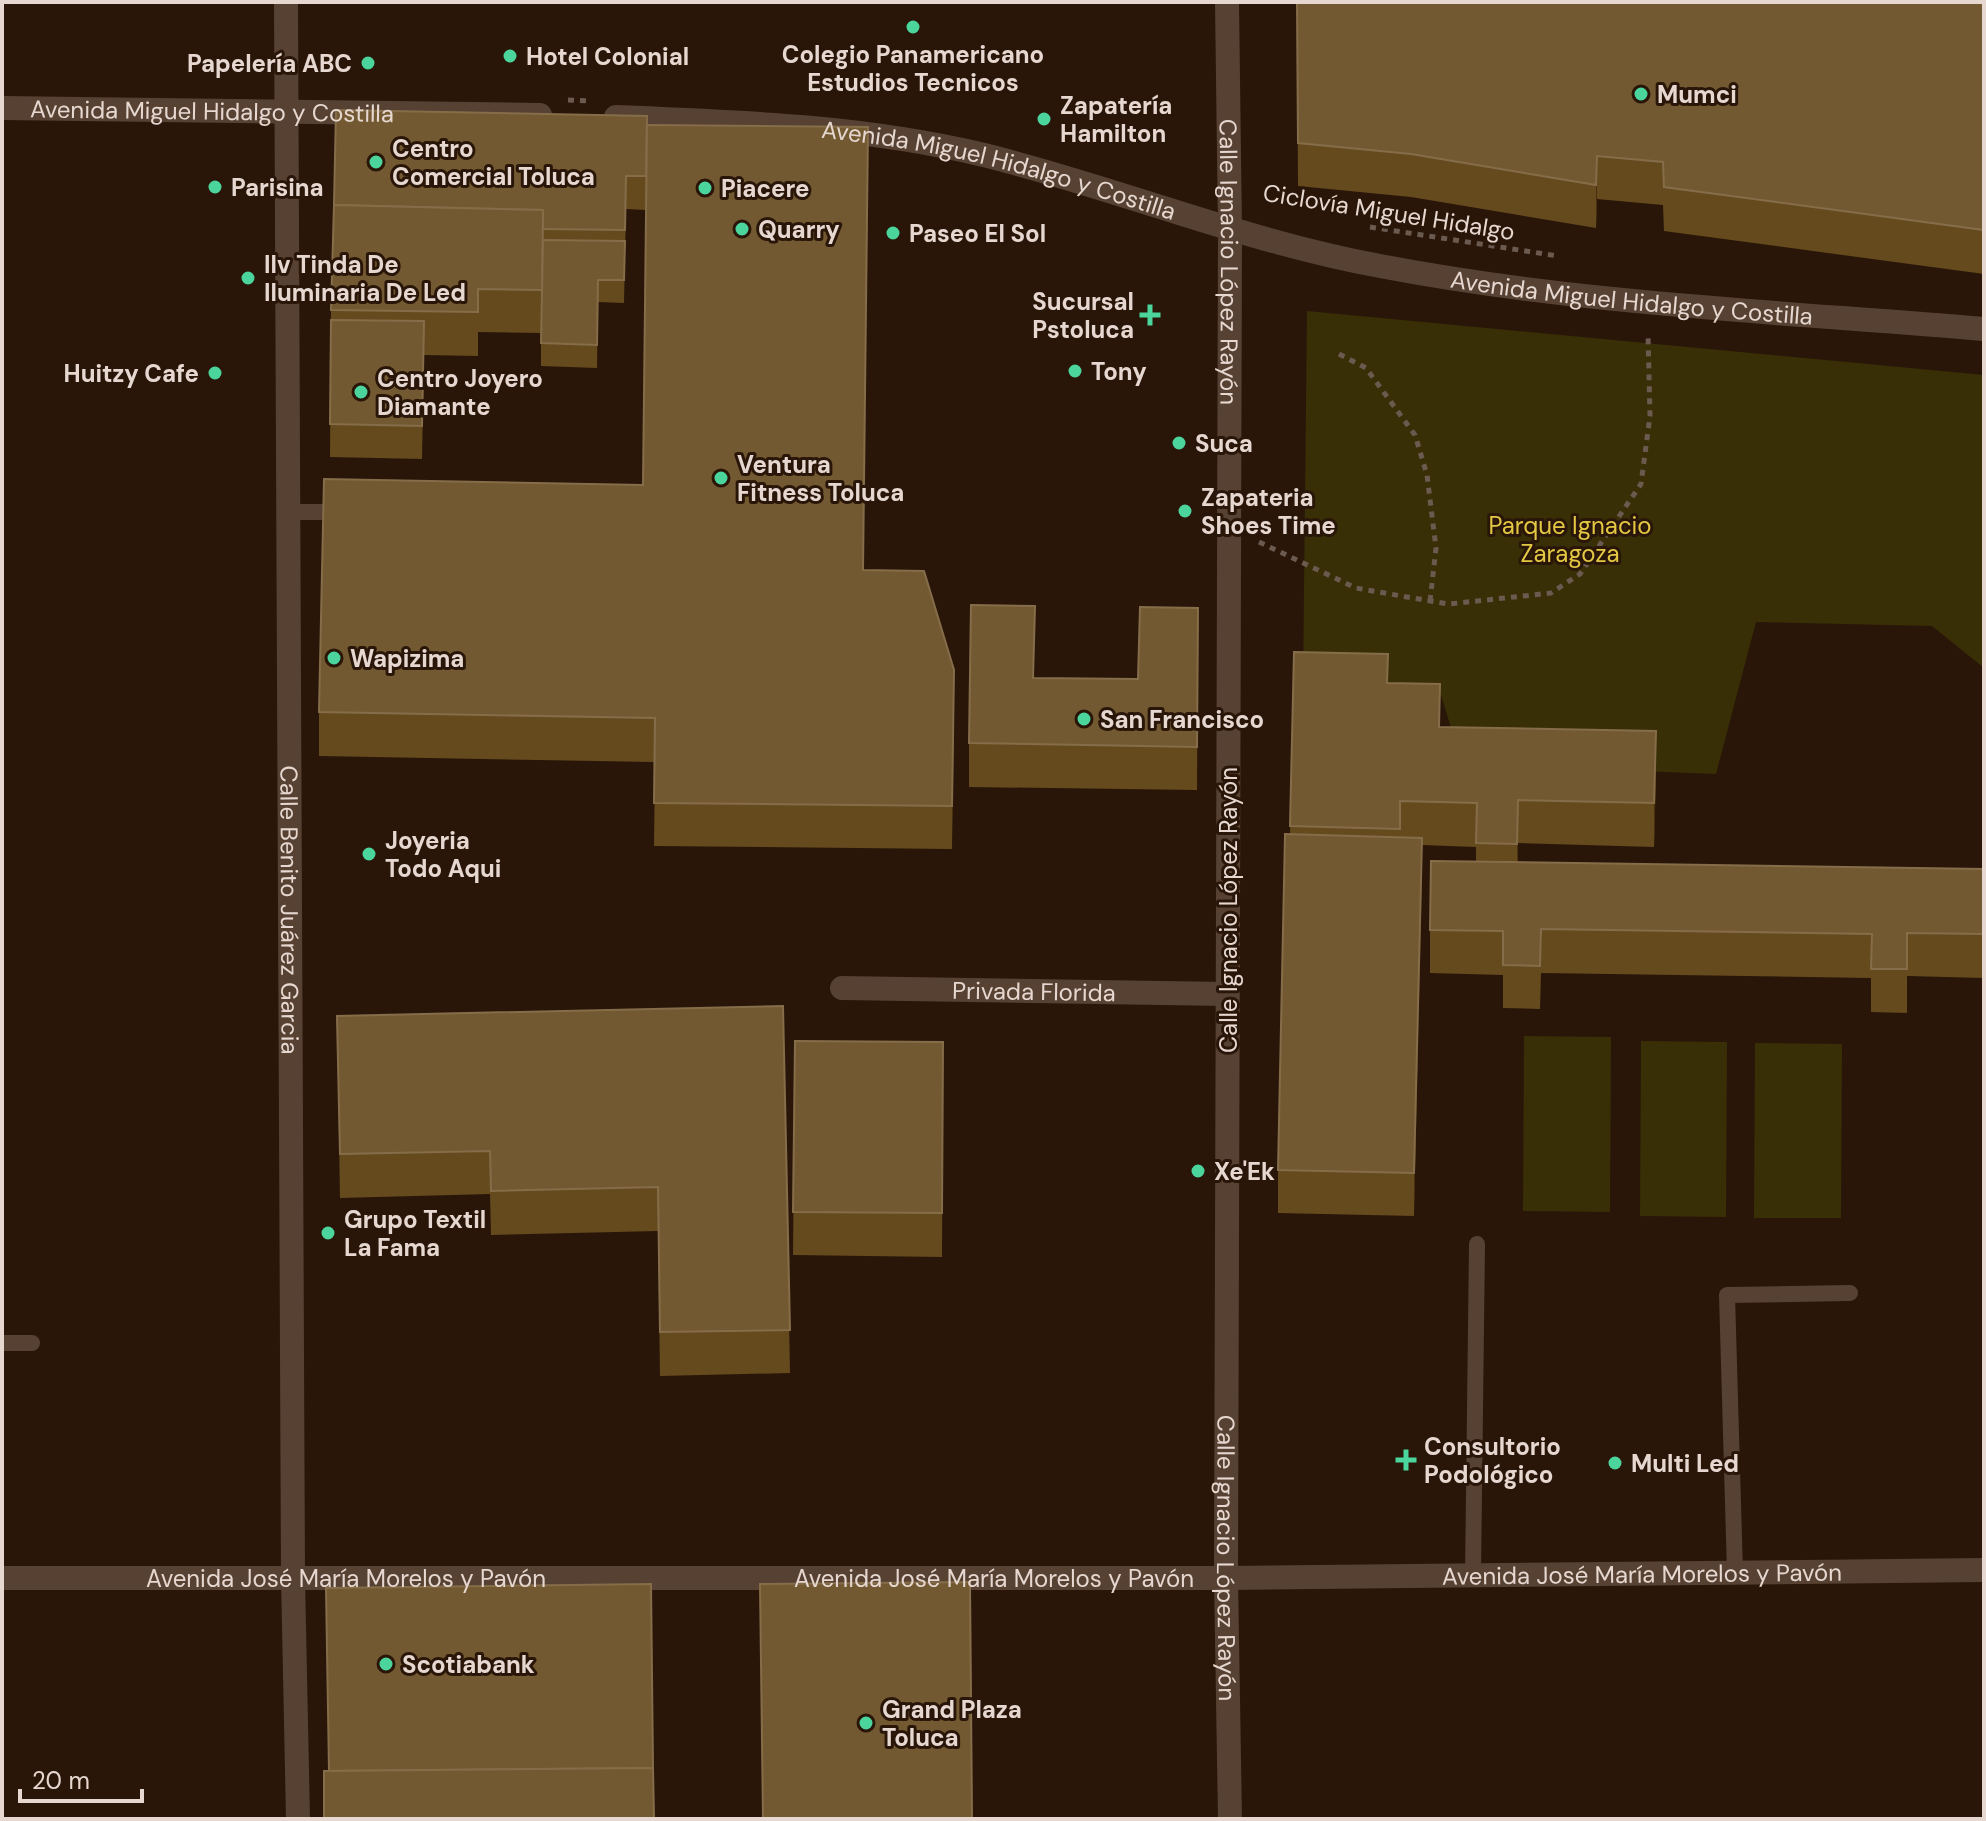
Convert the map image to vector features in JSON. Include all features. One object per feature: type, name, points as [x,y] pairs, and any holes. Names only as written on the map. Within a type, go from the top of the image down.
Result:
[{"type":"main road","name":"Calle Benito Juárez Garcia","points":[[286,2],[293,1578],[298,1819]]},
{"type":"main road","name":"Calle Ignacio López Rayón","points":[[1227,2],[1230,231],[1226,1578],[1230,1819]]},
{"type":"main road","name":"Avenida Miguel Hidalgo y Costilla","points":[[2,108],[560,115]]},
{"type":"main road","name":"Avenida Miguel Hidalgo y Costilla","points":[[590,116],[902,138],[985,156],[1230,231],[1379,266],[1543,290],[1984,329]]},
{"type":"main road","name":"Privada Florida","points":[[842,988],[1227,994]]},
{"type":"main road","name":"Avenida José María Morelos y Pavón","points":[[2,1578],[1226,1578],[1984,1570]]},
{"type":"lane","points":[[290,512],[367,512]]},
{"type":"lane","points":[[1473,1575],[1477,1244]]},
{"type":"lane","points":[[1735,1572],[1727,1295],[1850,1293]]},
{"type":"lane","points":[[2,1343],[32,1343]]},
{"type":"path","name":"Ciclovía Miguel Hidalgo","points":[[1353,224],[1573,259]]},
{"type":"path","points":[[1229,528],[1356,588],[1449,604],[1551,593],[1580,574],[1622,517],[1641,484],[1650,416],[1647,300]]},
{"type":"path","points":[[1339,354],[1366,368],[1415,435],[1427,475],[1436,548],[1430,601]]},
{"type":"green space","name":"Parque Ignacio Zaragoza","points":[[1307,311],[1984,375],[1984,668],[1932,626],[1756,622],[1716,774],[1462,764],[1441,695],[1303,685]]},
{"type":"green space","points":[[1524,1036],[1611,1037],[1610,1212],[1523,1211]]},
{"type":"green space","points":[[1641,1041],[1727,1042],[1726,1217],[1640,1216]]},
{"type":"green space","points":[[1755,1043],[1842,1044],[1841,1218],[1754,1218]]},
{"type":"building","name":"Mumci","points":[[1297,2],[1984,2],[1984,230],[1664,187],[1663,162],[1597,156],[1596,185],[1411,154],[1298,143]]},
{"type":"building","points":[[336,110],[647,116],[646,176],[626,176],[625,230],[543,229],[543,210],[334,205]]},
{"type":"building","points":[[647,125],[868,127],[863,570],[924,571],[954,670],[952,806],[654,803],[655,718],[319,712],[324,479],[643,485]]},
{"type":"building","points":[[334,205],[543,210],[542,290],[478,289],[478,312],[331,310]]},
{"type":"building","points":[[543,240],[625,241],[624,280],[598,280],[597,345],[541,343]]},
{"type":"building","points":[[331,320],[424,321],[422,426],[330,424]]},
{"type":"building","points":[[971,605],[1035,606],[1033,678],[1138,679],[1140,607],[1198,608],[1197,747],[969,743]]},
{"type":"building","points":[[1294,652],[1388,654],[1387,683],[1440,684],[1439,727],[1656,731],[1654,803],[1518,800],[1517,844],[1476,843],[1477,803],[1400,801],[1400,829],[1290,826]]},
{"type":"building","points":[[1285,834],[1422,838],[1414,1173],[1278,1170]]},
{"type":"building","points":[[1431,861],[1984,869],[1984,934],[1907,933],[1907,969],[1871,969],[1872,934],[1541,929],[1540,966],[1503,965],[1503,931],[1430,930]]},
{"type":"building","points":[[783,1006],[790,1330],[660,1332],[658,1187],[491,1191],[490,1151],[340,1154],[337,1016]]},
{"type":"building","points":[[795,1041],[943,1042],[942,1213],[793,1212]]},
{"type":"building","name":"Grand Plaza Toluca","points":[[970,1582],[972,1819],[763,1819],[760,1584]]},
{"type":"building","points":[[651,1584],[653,1768],[329,1771],[326,1588]]},
{"type":"building","points":[[653,1768],[654,1819],[324,1819],[324,1771]]},
{"type":"place","name":"Colegio Panamericano Estudios Tecnicos","points":[[913,27]]},
{"type":"place","name":"Hotel Colonial","points":[[510,56]]},
{"type":"place","name":"Papelería ABC","points":[[368,63]]},
{"type":"place","name":"Mumci","points":[[1641,94]]},
{"type":"place","name":"Zapatería Hamilton","points":[[1044,119]]},
{"type":"place","name":"Centro Comercial Toluca","points":[[376,162]]},
{"type":"place","name":"Parisina","points":[[215,187]]},
{"type":"place","name":"Piacere","points":[[705,188]]},
{"type":"place","name":"Quarry","points":[[742,229]]},
{"type":"place","name":"Paseo El Sol","points":[[893,233]]},
{"type":"place","name":"Ilv Tinda De Iluminaria De Led","points":[[248,278]]},
{"type":"place","name":"Sucursal Pstoluca","points":[[1150,315]]},
{"type":"place","name":"Tony","points":[[1075,371]]},
{"type":"place","name":"Huitzy Cafe","points":[[215,373]]},
{"type":"place","name":"Centro Joyero Diamante","points":[[361,392]]},
{"type":"place","name":"Suca","points":[[1179,443]]},
{"type":"place","name":"Ventura Fitness Toluca","points":[[721,478]]},
{"type":"place","name":"Zapateria Shoes Time","points":[[1185,511]]},
{"type":"place","name":"Wapizima","points":[[334,658]]},
{"type":"place","name":"San Francisco","points":[[1084,719]]},
{"type":"place","name":"Joyeria Todo Aqui","points":[[369,854]]},
{"type":"place","name":"Xe'Ek","points":[[1198,1171]]},
{"type":"place","name":"Grupo Textil La Fama","points":[[328,1233]]},
{"type":"place","name":"Consultorio Podológico","points":[[1406,1460]]},
{"type":"place","name":"Multi Led","points":[[1615,1463]]},
{"type":"place","name":"Scotiabank","points":[[386,1664]]},
{"type":"place","name":"Grand Plaza Toluca","points":[[866,1723]]}]
